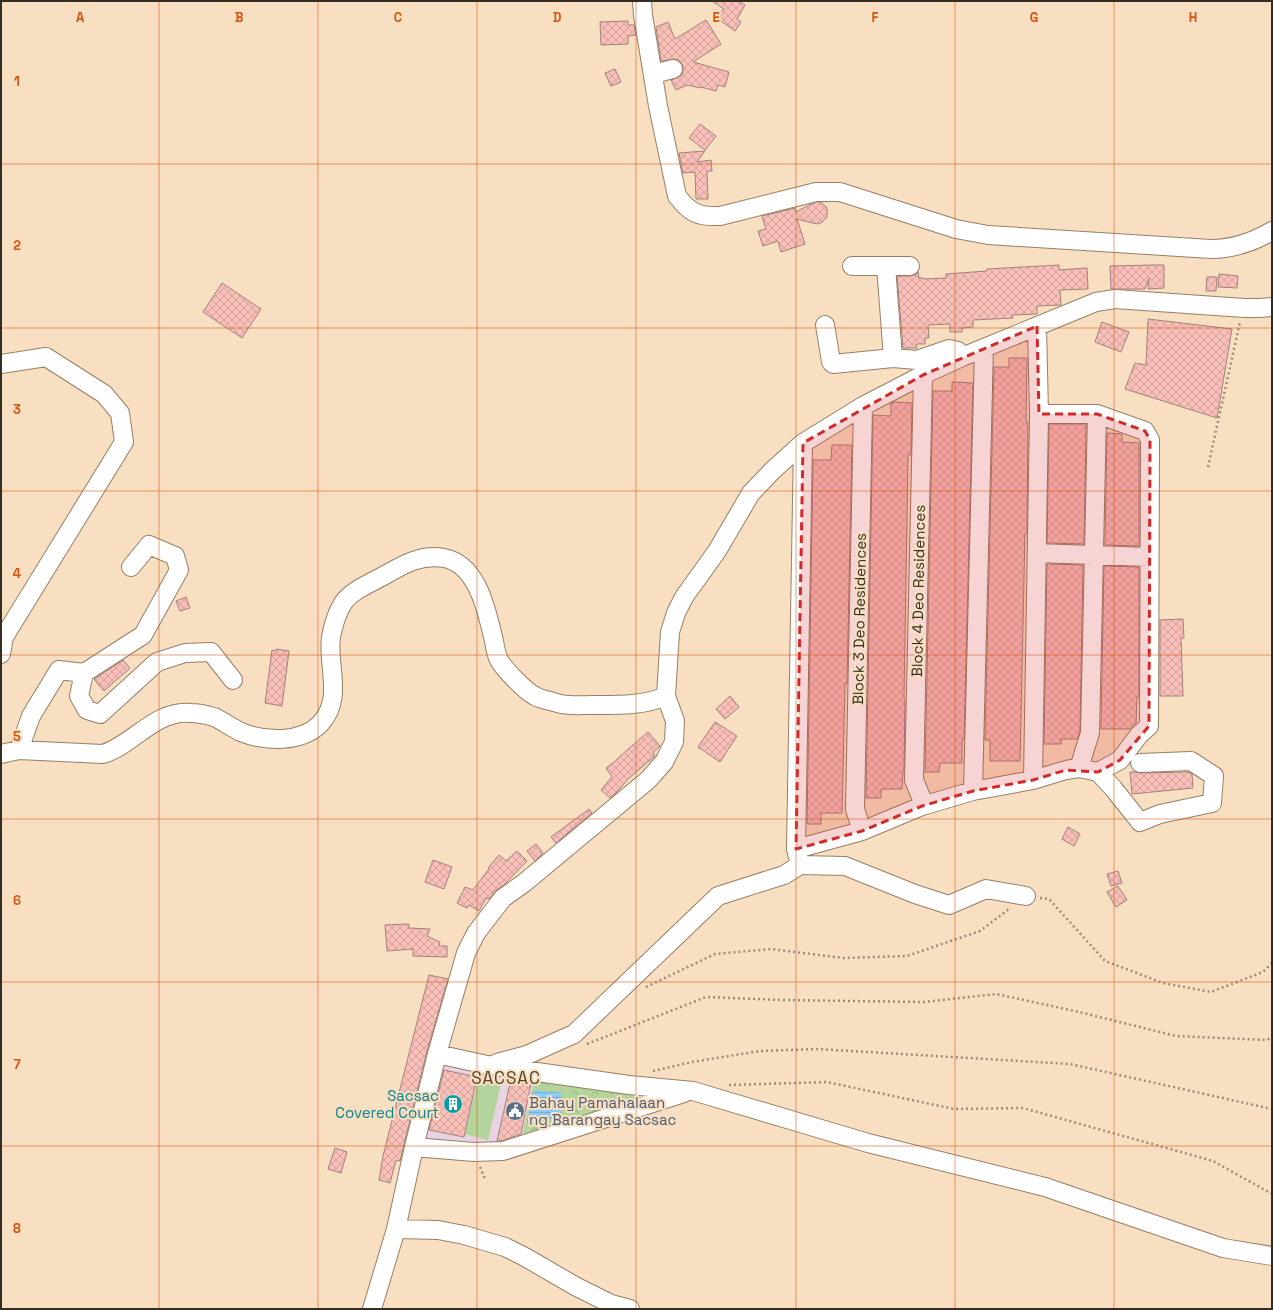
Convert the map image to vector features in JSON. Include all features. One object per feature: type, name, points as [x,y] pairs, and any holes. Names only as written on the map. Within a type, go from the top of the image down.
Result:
[{"type":"street","points":[[643,1],[656,23]]},
{"type":"street","points":[[643,1],[643,15],[658,106],[677,196],[685,208],[696,214],[720,216],[816,192],[840,192],[956,229],[988,235],[1222,249],[1263,237],[1272,231]]},
{"type":"street","points":[[653,74],[673,69]]},
{"type":"street","points":[[852,266],[910,266]]},
{"type":"street","points":[[886,266],[893,358]]},
{"type":"street","points":[[372,1309],[396,1229],[437,1054],[466,953],[476,933],[503,898],[524,883],[648,780],[664,762],[674,742],[675,721],[666,696],[670,632],[676,613],[684,597],[717,551],[751,493],[772,470],[803,443],[863,406],[962,357],[1096,302],[1115,299],[1244,308],[1272,307]]},
{"type":"street","points":[[825,325],[831,362],[833,364],[893,358],[917,360],[949,349],[958,351],[962,357]]},
{"type":"street","points":[[1033,780],[1039,414],[1038,326]]},
{"type":"street","points":[[973,791],[984,348]]},
{"type":"street","points":[[1,364],[46,357],[104,394],[120,413],[124,442],[2,641]]},
{"type":"street","name":"Block 4 Deo Residences","points":[[922,806],[921,796],[914,780],[923,375]]},
{"type":"street","name":"Block 3 Deo Residences","points":[[862,831],[855,809],[863,406]]},
{"type":"street","points":[[1039,414],[1097,414],[1145,431],[1150,440],[1149,726],[1139,735],[1120,760],[1098,772]]},
{"type":"street","points":[[1079,768],[1090,733],[1097,414]]},
{"type":"street","points":[[798,857],[803,443]]},
{"type":"street","points":[[19,750],[32,716],[59,670],[84,673],[143,635],[179,570],[175,556],[149,545],[130,568]]},
{"type":"street","points":[[1037,553],[1149,557]]},
{"type":"street","points":[[1,754],[19,750],[103,754],[111,751],[156,722],[172,714],[189,712],[214,717],[239,732],[269,739],[289,738],[308,732],[319,725],[328,714],[333,697],[331,638],[335,621],[343,604],[350,595],[362,588],[413,560],[425,557],[453,560],[462,566],[469,574],[478,589],[487,612],[499,660],[520,685],[535,697],[562,704],[614,705],[655,701],[666,696]]},
{"type":"street","points":[[84,673],[79,696],[87,710],[100,714],[157,662],[185,653],[211,652],[233,680]]},
{"type":"street","points":[[487,1065],[527,1055],[574,1034],[718,896],[784,875],[798,857],[922,806],[973,791],[1033,780],[1066,770],[1079,768],[1098,772],[1114,788],[1140,822],[1160,814],[1212,803],[1214,776],[1192,761],[1140,763]]},
{"type":"street","points":[[798,857],[845,866],[915,894],[949,905],[986,889],[1026,896]]},
{"type":"street","points":[[437,1054],[487,1065],[629,1085],[693,1091],[868,1143],[1045,1187],[1223,1248],[1272,1256]]},
{"type":"street","points":[[414,1147],[474,1152],[503,1151],[693,1091]]},
{"type":"street","points":[[396,1229],[438,1230],[464,1235],[505,1247],[611,1304],[630,1309]]},
{"type":"path","points":[[1208,467],[1244,308]]},
{"type":"path","points":[[641,989],[715,954],[771,949],[843,958],[907,956],[980,931],[1026,896],[1048,899],[1105,961],[1163,983],[1211,992],[1263,972],[1272,963]]},
{"type":"path","points":[[586,1044],[706,996],[782,1000],[924,1002],[996,994],[1176,1036],[1267,1040],[1272,1037]]},
{"type":"path","points":[[648,1072],[692,1062],[760,1051],[817,1049],[1070,1064],[1272,1109]]},
{"type":"path","points":[[722,1085],[827,1082],[954,1110],[1023,1108],[1213,1161],[1272,1194]]},
{"type":"highlighted area","points":[[1037,326],[1039,414],[1097,414],[1145,431],[1150,440],[1149,726],[1120,760],[1098,772],[1066,770],[1033,780],[973,791],[922,806],[862,831],[796,849],[803,443],[923,375]]},
{"type":"shaded area","points":[[439,1064],[534,1081],[521,1141],[491,1149],[421,1143]]},
{"type":"green space","points":[[478,1079],[501,1084],[488,1140],[465,1134]]},
{"type":"green space","points":[[534,1081],[639,1091],[638,1103],[521,1141]]},
{"type":"water","points":[[534,1090],[561,1093],[562,1116],[527,1123]]},
{"type":"building","points":[[712,1],[738,1],[745,5],[737,19],[741,22],[735,31],[714,16],[724,9]]},
{"type":"building","points":[[706,20],[721,44],[693,62],[729,72],[725,87],[718,85],[716,91],[687,85],[676,90],[671,80],[681,76],[683,66],[680,61],[676,59],[661,61],[656,27],[668,22],[675,39]]},
{"type":"building","points":[[628,21],[628,25],[634,25],[636,35],[628,36],[628,44],[601,45],[600,22]]},
{"type":"building","points":[[615,69],[621,82],[611,86],[605,73]]},
{"type":"building","points":[[700,124],[716,136],[705,150],[689,138]]},
{"type":"building","points":[[705,151],[697,162],[711,160],[712,171],[707,171],[708,199],[696,199],[695,172],[683,173],[679,153]]},
{"type":"building","points":[[817,202],[821,202],[827,208],[827,217],[821,223],[817,224],[797,219],[805,244],[781,252],[778,241],[763,246],[758,231],[766,229],[762,216],[795,208],[796,212]]},
{"type":"building","points":[[1059,265],[1059,270],[1087,268],[1088,289],[1060,290],[1061,305],[1037,306],[1037,314],[1012,315],[1013,318],[973,320],[973,327],[962,328],[962,332],[950,332],[950,324],[928,325],[929,338],[925,338],[925,344],[916,344],[917,348],[903,348],[897,276],[910,276],[915,275],[918,272],[919,278],[946,278],[946,274],[987,271],[987,269]]},
{"type":"building","points":[[1164,265],[1164,288],[1148,289],[1149,278],[1145,289],[1111,289],[1110,266]]},
{"type":"building","points":[[1219,274],[1238,276],[1237,288],[1218,287]]},
{"type":"building","points":[[1207,277],[1217,277],[1216,291],[1206,291]]},
{"type":"building","points":[[222,283],[261,309],[242,338],[203,312]]},
{"type":"building","points":[[1148,319],[1232,329],[1217,418],[1125,389],[1135,363],[1146,365]]},
{"type":"building","points":[[1102,322],[1129,332],[1121,352],[1095,342]]},
{"type":"building","points":[[1009,358],[1027,358],[1027,533],[1025,533],[1020,761],[990,761],[990,740],[985,740],[994,367],[1009,367]]},
{"type":"building","points":[[952,382],[973,383],[964,740],[962,739],[962,763],[940,763],[939,772],[925,772],[933,391],[952,391]]},
{"type":"building","points":[[891,403],[912,403],[911,455],[908,455],[904,771],[902,789],[881,789],[881,798],[866,798],[873,415],[891,416]]},
{"type":"building","points":[[1049,424],[1086,424],[1084,544],[1047,543]]},
{"type":"building","points":[[1107,433],[1122,434],[1122,442],[1139,443],[1139,546],[1105,545]]},
{"type":"building","points":[[832,445],[852,445],[847,684],[845,684],[842,813],[821,813],[821,824],[807,824],[813,460],[831,460]]},
{"type":"building","points":[[1047,564],[1083,565],[1080,731],[1077,739],[1061,739],[1061,744],[1044,744]]},
{"type":"building","points":[[1104,566],[1139,567],[1139,697],[1137,697],[1136,723],[1130,729],[1101,729]]},
{"type":"building","points":[[186,597],[190,608],[180,611],[176,601]]},
{"type":"building","points":[[1183,619],[1184,638],[1181,638],[1183,696],[1160,696],[1160,620]]},
{"type":"building","points":[[276,649],[289,651],[282,706],[265,703],[272,650],[275,651]]},
{"type":"building","points":[[123,660],[130,668],[104,691],[94,679]]},
{"type":"building","points":[[730,696],[739,707],[725,719],[716,709]]},
{"type":"building","points":[[715,722],[737,736],[720,762],[698,747]]},
{"type":"building","points":[[648,732],[660,746],[653,752],[655,756],[628,779],[610,798],[601,790],[612,777],[606,768]]},
{"type":"building","points":[[1130,772],[1188,772],[1192,774],[1193,788],[1132,794]]},
{"type":"building","points":[[589,809],[592,813],[556,843],[551,837]]},
{"type":"building","points":[[1068,827],[1080,834],[1074,846],[1062,839]]},
{"type":"building","points":[[536,844],[543,853],[535,861],[527,851]]},
{"type":"building","points":[[517,851],[527,861],[504,885],[495,891],[489,899],[486,898],[479,911],[469,905],[467,908],[457,903],[465,887],[473,890],[499,855],[506,861]]},
{"type":"building","points":[[433,860],[452,867],[444,889],[425,882]]},
{"type":"building","points":[[1118,871],[1122,883],[1111,886],[1107,874]]},
{"type":"building","points":[[1118,886],[1127,900],[1116,907],[1107,892]]},
{"type":"building","points":[[409,924],[409,928],[430,929],[427,936],[440,942],[439,946],[447,946],[447,957],[413,956],[413,949],[387,951],[385,925]]},
{"type":"building","points":[[429,975],[448,979],[427,1051],[400,1161],[396,1160],[390,1183],[379,1180],[383,1156]]},
{"type":"building","name":"Sacsac Covered Court","points":[[444,1070],[477,1077],[464,1137],[429,1130]]},
{"type":"building","name":"Bahay Pamahalaan ng Barangay Sacsac","points":[[511,1079],[531,1083],[521,1134],[497,1141]]},
{"type":"building","points":[[335,1148],[347,1152],[341,1173],[328,1169]]},
{"type":"place","name":"Sacsac Covered Court","points":[[453,1104]]},
{"type":"place","name":"Bahay Pamahalaan ng Barangay Sacsac","points":[[515,1111]]},
{"type":"district","name":"SACSAC","points":[[506,1078]]}]
